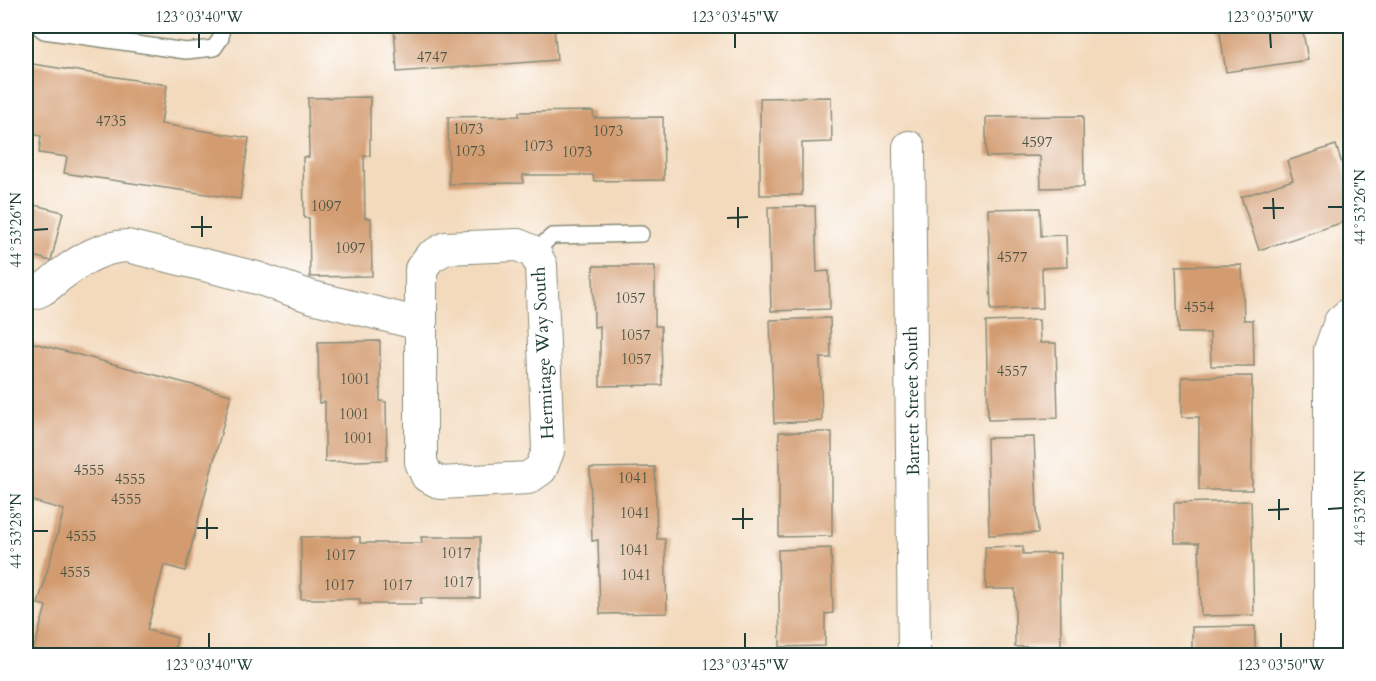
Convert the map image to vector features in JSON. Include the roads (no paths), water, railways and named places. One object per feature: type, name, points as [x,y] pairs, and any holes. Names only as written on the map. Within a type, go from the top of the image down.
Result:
[{"type":"street","name":"Barrett Street South","points":[[909,147],[914,656]]},
{"type":"street","name":"Hermitage Way South","points":[[518,245],[534,252],[541,265],[548,451],[541,469],[528,478],[441,483],[427,476],[421,462],[420,324],[421,269],[430,257],[446,248],[518,245]]},
{"type":"street","points":[[26,294],[41,291],[87,257],[113,246],[127,246],[257,278],[312,297],[420,324]]},
{"type":"street","points":[[1330,656],[1330,350],[1340,322],[1350,313]]},
{"type":"lane","points":[[38,26],[44,31],[186,51],[214,48],[221,38],[221,26]]},
{"type":"lane","points":[[534,252],[552,236],[641,234]]}]
